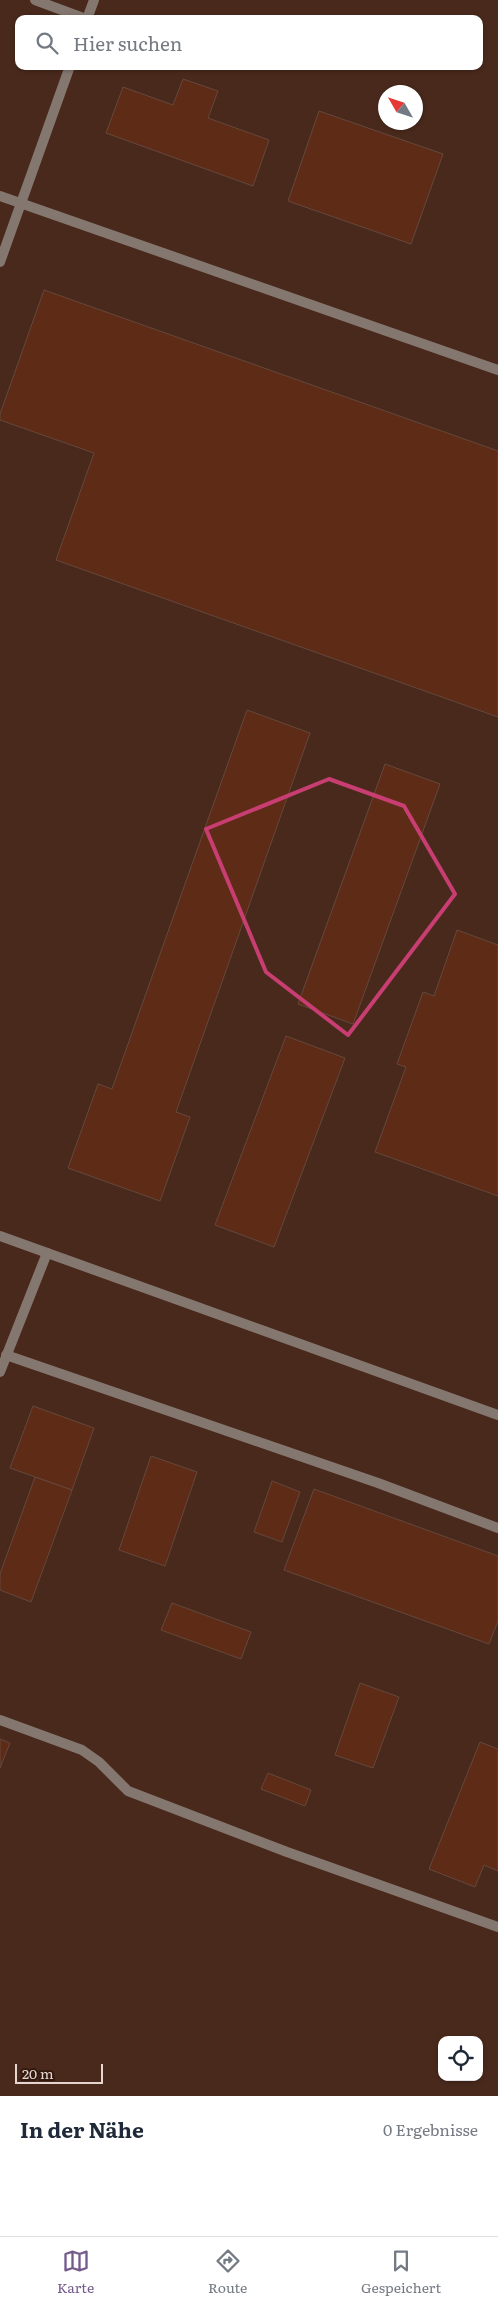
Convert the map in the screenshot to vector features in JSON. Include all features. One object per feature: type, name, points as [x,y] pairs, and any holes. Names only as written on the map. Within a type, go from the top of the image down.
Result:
[{"type":"lane","points":[[35,0],[75,15]]},
{"type":"lane","points":[[88,15],[94,0]]},
{"type":"lane","points":[[0,262],[69,70]]},
{"type":"lane","points":[[0,196],[498,370]]},
{"type":"lane","points":[[0,1236],[498,1415]]},
{"type":"lane","points":[[0,1372],[47,1253]]},
{"type":"lane","points":[[6,1355],[378,1483],[498,1528]]},
{"type":"lane","points":[[0,1720],[82,1750],[100,1762],[128,1791],[498,1927]]},
{"type":"highlighted area","points":[[329,779],[404,806],[455,894],[348,1035],[266,972],[206,829]]},
{"type":"shaded area","points":[[0,0],[498,0],[498,2096],[0,2096]]},
{"type":"building","points":[[183,79],[218,91],[208,118],[269,140],[253,186],[106,133],[123,87],[173,105]]},
{"type":"building","points":[[319,111],[443,154],[411,244],[288,201]]},
{"type":"building","points":[[44,290],[498,451],[498,717],[56,560],[94,453],[0,420],[0,414]]},
{"type":"building","points":[[247,710],[310,733],[176,1112],[190,1117],[160,1201],[68,1168],[98,1084],[112,1089]]},
{"type":"building","points":[[385,764],[440,784],[353,1024],[298,1004]]},
{"type":"building","points":[[457,930],[498,945],[498,1196],[375,1152],[406,1067],[397,1064],[423,992],[434,996]]},
{"type":"building","points":[[286,1036],[345,1058],[274,1247],[215,1225]]},
{"type":"building","points":[[33,1406],[94,1428],[72,1490],[10,1468]]},
{"type":"building","points":[[151,1456],[197,1472],[165,1566],[119,1550]]},
{"type":"building","points":[[35,1477],[72,1490],[31,1602],[0,1590],[0,1574]]},
{"type":"building","points":[[272,1481],[300,1492],[282,1542],[254,1532]]},
{"type":"building","points":[[314,1489],[498,1556],[498,1621],[489,1644],[284,1570]]},
{"type":"building","points":[[172,1603],[251,1632],[241,1659],[161,1630]]},
{"type":"building","points":[[360,1683],[399,1697],[373,1768],[335,1755]]},
{"type":"building","points":[[0,1739],[10,1743],[0,1768]]},
{"type":"building","points":[[480,1742],[498,1749],[498,1871],[484,1865],[475,1887],[429,1869]]},
{"type":"building","points":[[268,1773],[311,1790],[305,1806],[261,1789]]}]
